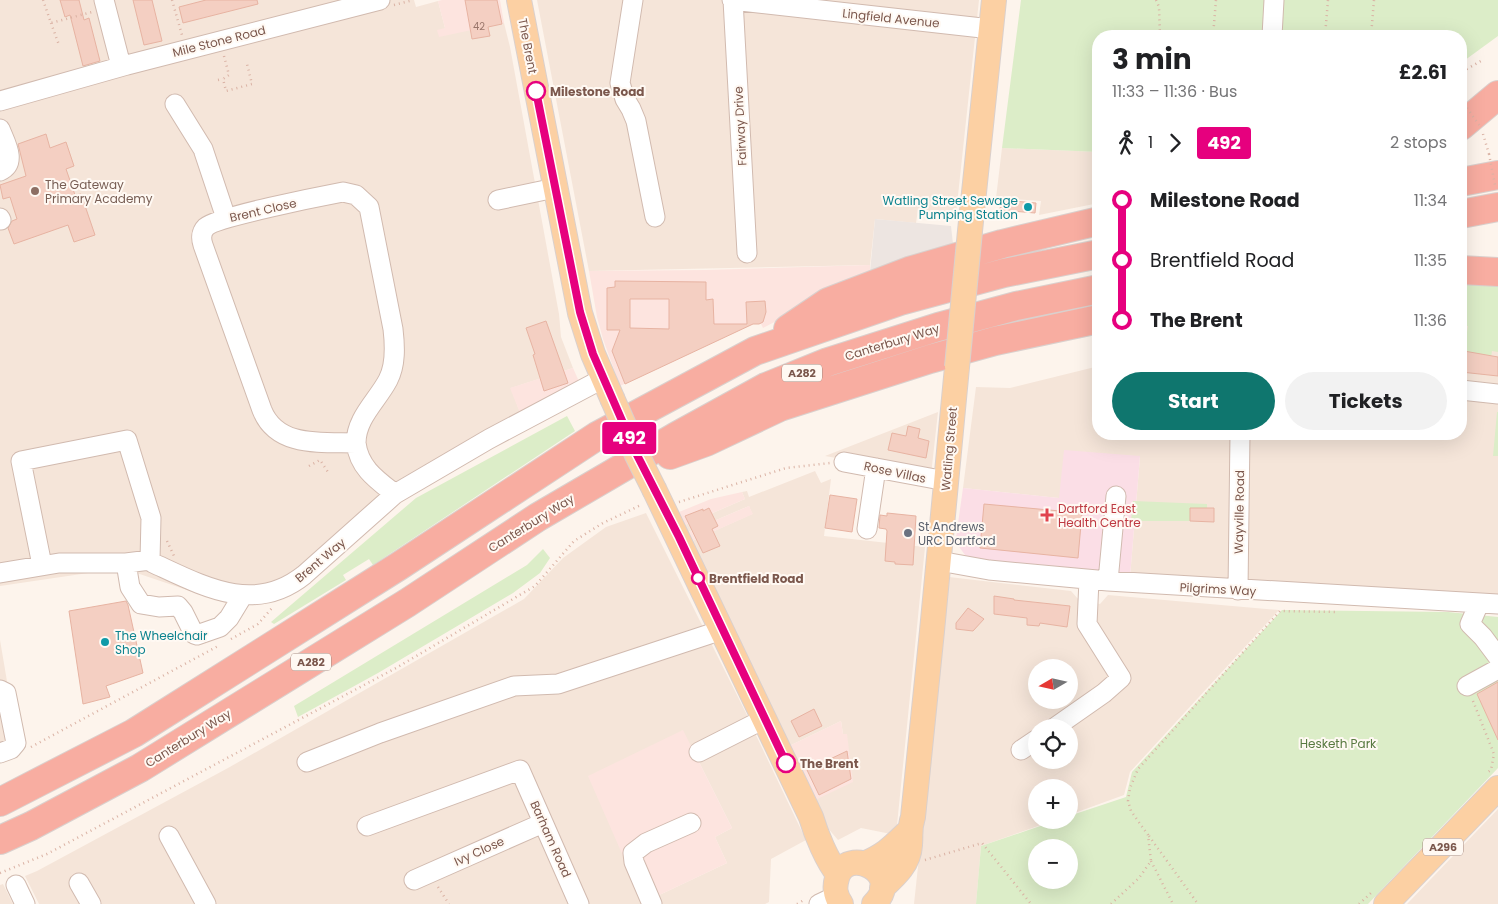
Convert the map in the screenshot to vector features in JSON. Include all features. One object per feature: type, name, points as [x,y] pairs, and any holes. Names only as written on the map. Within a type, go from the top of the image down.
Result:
[{"type":"highway","points":[[1469,119],[1498,95]]},
{"type":"highway","points":[[1467,182],[1495,180]]},
{"type":"highway","points":[[1467,208],[1495,180]]},
{"type":"highway","points":[[755,351],[828,302],[909,271],[1002,244],[1092,223]]},
{"type":"highway","name":"A282","points":[[0,802],[134,733],[400,566],[597,436],[755,351],[900,301],[1004,273],[1092,255]]},
{"type":"highway","points":[[1467,270],[1498,272]]},
{"type":"highway","name":"Canterbury Way","points":[[0,840],[31,826],[140,768],[407,603],[538,517],[675,437],[766,387],[828,362],[938,327],[1016,306],[1092,290]]},
{"type":"highway","points":[[616,472],[691,448],[780,408],[930,359],[995,341],[1092,320]]},
{"type":"main road","name":"The Brent","points":[[518,0],[580,312],[593,354],[637,455],[811,817],[834,844],[842,884],[878,871],[883,883],[878,899]]},
{"type":"main road","name":"Watling Street","points":[[878,899],[907,861],[910,846],[909,831],[913,817],[994,0]]},
{"type":"main road","name":"A296","points":[[1380,897],[1491,783]]},
{"type":"main road","points":[[842,884],[890,850],[909,831]]},
{"type":"street","name":"Mile Stone Road","points":[[0,101],[353,4],[380,0]]},
{"type":"street","points":[[634,0],[620,83],[625,99],[636,121],[655,217]]},
{"type":"street","name":"Lingfield Avenue","points":[[732,0],[806,5],[991,30]]},
{"type":"street","name":"Fairway Drive","points":[[732,0],[747,253]]},
{"type":"street","points":[[1272,30],[1274,0]]},
{"type":"street","points":[[105,4],[119,58],[122,63],[127,65]]},
{"type":"street","points":[[185,110],[201,146],[226,218]]},
{"type":"street","points":[[0,129],[10,156],[6,168],[0,171]]},
{"type":"street","points":[[498,200],[556,188]]},
{"type":"street","name":"Brent Close","points":[[343,192],[356,195],[369,207],[393,329],[394,349],[390,377],[362,419],[357,432],[356,443],[314,442],[290,437],[277,430],[266,418],[202,243],[202,232],[206,227],[226,218],[343,192]]},
{"type":"street","name":"Brent Way","points":[[150,560],[206,587],[223,593],[243,595],[267,592],[296,580],[395,494],[489,439],[608,388]]},
{"type":"street","points":[[1467,391],[1498,394]]},
{"type":"street","points":[[0,573],[42,565],[126,563],[150,560],[151,518],[127,440],[21,461],[42,565]]},
{"type":"street","name":"Wayville Road","points":[[1238,590],[1240,440]]},
{"type":"street","points":[[356,443],[358,455],[368,471],[395,494]]},
{"type":"street","name":"Rose Villas","points":[[844,462],[946,481]]},
{"type":"street","points":[[867,529],[876,468]]},
{"type":"street","points":[[1108,581],[1116,496]]},
{"type":"street","name":"Pilgrims Way","points":[[939,561],[989,570],[1089,580],[1498,604]]},
{"type":"street","points":[[126,563],[130,588],[141,604],[178,606],[194,634],[197,635],[220,627],[243,595]]},
{"type":"street","points":[[1067,719],[1104,693],[1121,678],[1087,624],[1089,580]]},
{"type":"street","points":[[1476,603],[1477,608],[1470,624],[1483,636],[1498,657]]},
{"type":"street","points":[[307,761],[514,686],[558,684],[722,630]]},
{"type":"street","points":[[1467,686],[1498,669]]},
{"type":"street","points":[[0,690],[6,693],[16,743],[11,749],[0,753]]},
{"type":"street","points":[[699,752],[764,719]]},
{"type":"street","name":"Barham Road","points":[[367,826],[520,770],[543,823],[573,902]]},
{"type":"street","name":"Ivy Close","points":[[421,877],[543,823]]},
{"type":"street","points":[[652,904],[634,862],[633,853],[646,843],[691,824]]},
{"type":"street","points":[[169,836],[206,904]]},
{"type":"street","points":[[79,883],[91,904]]},
{"type":"street","points":[[16,885],[26,904]]},
{"type":"path","points":[[43,0],[59,45]]},
{"type":"path","points":[[172,0],[186,50]]},
{"type":"path","points":[[1156,0],[1159,8],[1160,30]]},
{"type":"path","points":[[1214,30],[1216,0]]},
{"type":"path","points":[[1326,30],[1328,0]]},
{"type":"path","points":[[1372,30],[1374,0]]},
{"type":"path","points":[[51,23],[105,4]]},
{"type":"path","points":[[218,80],[229,75],[229,69],[222,49]]},
{"type":"path","points":[[1467,69],[1481,61]]},
{"type":"path","points":[[223,79],[226,91],[252,84],[247,64]]},
{"type":"path","points":[[1469,119],[1495,180]]},
{"type":"path","points":[[309,466],[320,460],[328,472]]},
{"type":"path","points":[[0,873],[47,854],[396,668],[535,586],[574,541],[603,523],[658,497],[675,504],[786,468],[844,462]]},
{"type":"path","points":[[24,751],[258,624],[277,602]]},
{"type":"path","points":[[1198,904],[1131,810],[1128,801],[1130,788],[1138,769],[1280,611],[1339,612]]},
{"type":"path","points":[[1467,686],[1494,754],[1491,783]]},
{"type":"path","points":[[1494,754],[1498,752]]},
{"type":"path","points":[[1148,834],[1151,861],[1173,904]]},
{"type":"path","points":[[918,862],[982,842],[1031,904]]},
{"type":"path","points":[[1111,904],[1139,878],[1151,861]]},
{"type":"path","points":[[421,877],[449,904]]},
{"type":"path","points":[[1359,904],[1380,897]]},
{"type":"shaded area","points":[[0,0],[414,0],[416,7],[438,1],[445,28],[439,36],[504,23],[559,314],[561,337],[573,368],[511,388],[522,418],[240,608],[122,568],[0,586]]},
{"type":"shaded area","points":[[500,0],[504,23],[439,37],[437,30],[445,28],[438,1]]},
{"type":"shaded area","points":[[537,0],[979,0],[956,214],[918,210],[916,223],[875,219],[870,265],[589,271]]},
{"type":"shaded area","points":[[1002,148],[1092,152],[1092,204],[1039,215],[1041,201],[996,198]]},
{"type":"shaded area","points":[[875,219],[951,226],[954,253],[870,272]]},
{"type":"shaded area","points":[[870,265],[870,272],[763,328],[761,324],[752,324],[620,386],[597,317],[589,271],[706,270]]},
{"type":"shaded area","points":[[1498,321],[1498,596],[1130,577],[1140,457],[1059,498],[963,488],[976,387],[1010,388],[1092,368],[1092,440],[1467,440],[1467,326]]},
{"type":"shaded area","points":[[573,368],[581,386],[522,418],[510,388]]},
{"type":"shaded area","points":[[938,412],[931,475],[825,456]]},
{"type":"shaded area","name":"Dartford East Health Centre","points":[[1064,450],[1140,456],[1130,577],[1070,571],[1063,567],[1035,564],[1023,568],[972,560],[965,555],[957,544],[956,538],[963,488],[1059,498]]},
{"type":"shaded area","points":[[815,471],[821,483],[831,479],[824,536],[925,547],[896,835],[861,828],[838,840],[826,826],[813,801],[846,734],[843,734],[841,721],[787,747],[692,541],[752,514],[749,506],[688,532],[685,525],[745,499],[742,492],[747,491],[749,497]]},
{"type":"shaded area","points":[[742,492],[745,499],[685,525],[679,512],[711,499]]},
{"type":"shaded area","points":[[749,506],[753,514],[692,541],[688,532]]},
{"type":"shaded area","points":[[646,513],[750,721],[693,751],[682,730],[644,904],[39,904],[25,876],[228,768],[524,599],[563,558],[606,527]]},
{"type":"shaded area","points":[[949,577],[1071,591],[1079,600],[1100,604],[1108,595],[1279,610],[1130,772],[1124,795],[1078,812],[1078,779],[1028,779],[1029,829],[981,846],[976,904],[914,904]]},
{"type":"shaded area","points":[[0,640],[19,752],[0,761]]},
{"type":"shaded area","points":[[841,721],[843,734],[847,734],[853,782],[813,801],[787,747]]},
{"type":"shaded area","points":[[753,729],[806,840],[771,859],[769,902],[765,904],[655,904],[653,898],[727,863],[715,837],[732,828],[697,758]]},
{"type":"shaded area","points":[[683,730],[732,828],[715,837],[727,863],[644,904],[588,776]]},
{"type":"shaded area","points":[[1498,809],[1498,904],[1407,904]]},
{"type":"shaded area","points":[[3,884],[13,904],[0,904],[0,885]]},
{"type":"green space","points":[[1021,0],[1498,0],[1498,36],[1467,59],[1467,30],[1092,30],[1092,152],[1002,148]]},
{"type":"green space","points":[[1467,277],[1498,280],[1498,352],[1492,351],[1491,357],[1473,373],[1475,353],[1467,352]]},
{"type":"green space","points":[[1497,412],[1498,456],[1493,456]]},
{"type":"green space","points":[[567,416],[575,431],[373,565],[369,559],[343,575],[346,580],[274,624],[271,622],[416,498]]},
{"type":"green space","points":[[1133,501],[1207,504],[1207,508],[1190,508],[1190,521],[1131,521]]},
{"type":"green space","points":[[543,549],[550,558],[540,573],[513,593],[378,673],[298,717],[294,706],[527,565]]},
{"type":"green space","name":"Hesketh Park","points":[[1282,610],[1448,612],[1498,617],[1498,768],[1368,904],[976,904],[981,846],[1031,829],[1078,829],[1078,813],[1126,797],[1132,772]]},
{"type":"building","points":[[60,0],[79,0],[84,20],[89,18],[100,61],[83,66],[70,15],[65,17]]},
{"type":"building","points":[[133,0],[152,0],[162,41],[144,45]]},
{"type":"building","points":[[206,0],[257,0],[258,4],[183,23],[179,7]]},
{"type":"building","points":[[465,0],[497,0],[502,24],[488,27],[490,36],[472,39]]},
{"type":"building","name":"The Gateway Primary Academy","points":[[46,134],[50,148],[66,142],[74,166],[66,169],[75,195],[81,194],[95,235],[74,242],[68,225],[14,244],[8,228],[12,221],[17,219],[10,197],[3,199],[0,185],[26,176],[18,144]]},
{"type":"building","points":[[1001,200],[1036,203],[1035,213],[1000,210]]},
{"type":"building","points":[[615,281],[706,282],[706,300],[713,299],[714,324],[747,324],[746,302],[765,301],[766,312],[763,322],[753,324],[625,384],[612,351],[620,330],[607,330],[607,288],[615,287]],"holes":[[[630,299],[669,299],[669,329],[630,328]]]},
{"type":"building","points":[[546,321],[568,383],[544,391],[533,355],[535,354],[526,328]]},
{"type":"building","points":[[1467,352],[1498,357],[1498,376],[1467,373]]},
{"type":"building","points":[[908,426],[920,429],[918,438],[929,441],[926,458],[888,450],[892,433],[906,436]]},
{"type":"building","points":[[830,495],[857,499],[852,532],[825,528]]},
{"type":"building","points":[[984,504],[1082,513],[1078,558],[980,548]]},
{"type":"building","points":[[709,508],[718,526],[712,529],[720,546],[703,553],[685,516]]},
{"type":"building","points":[[1190,508],[1214,508],[1214,522],[1190,521]]},
{"type":"building","points":[[887,513],[916,516],[913,565],[895,564],[895,562],[885,561],[887,531],[886,529],[879,528],[880,515],[887,516]]},
{"type":"building","points":[[994,596],[1070,606],[1067,627],[1040,623],[1039,626],[1027,625],[1027,618],[994,614]]},
{"type":"building","name":"The Wheelchair Shop","points":[[126,601],[143,673],[106,686],[110,697],[83,704],[69,611]]},
{"type":"building","points":[[968,608],[984,619],[973,631],[956,629],[956,623]]},
{"type":"building","points":[[1498,682],[1498,740],[1477,694]]},
{"type":"building","points":[[814,709],[822,726],[799,737],[791,721]]},
{"type":"building","points":[[847,751],[851,779],[819,795],[807,770]]},
{"type":"bus line","name":"492","points":[[536,91],[580,312],[593,354],[637,455],[679,537],[786,763]]},
{"type":"place","name":"Milestone Road","points":[[536,91]]},
{"type":"place","name":"The Gateway Primary Academy","points":[[35,191]]},
{"type":"place","name":"Watling Street Sewage Pumping Station","points":[[1028,207]]},
{"type":"place","name":"Dartford East Health Centre","points":[[1047,515]]},
{"type":"place","name":"St Andrews URC Dartford","points":[[908,533]]},
{"type":"place","name":"Brentfield Road","points":[[698,578]]},
{"type":"place","name":"The Wheelchair Shop","points":[[105,642]]},
{"type":"place","name":"The Brent","points":[[786,763]]}]
